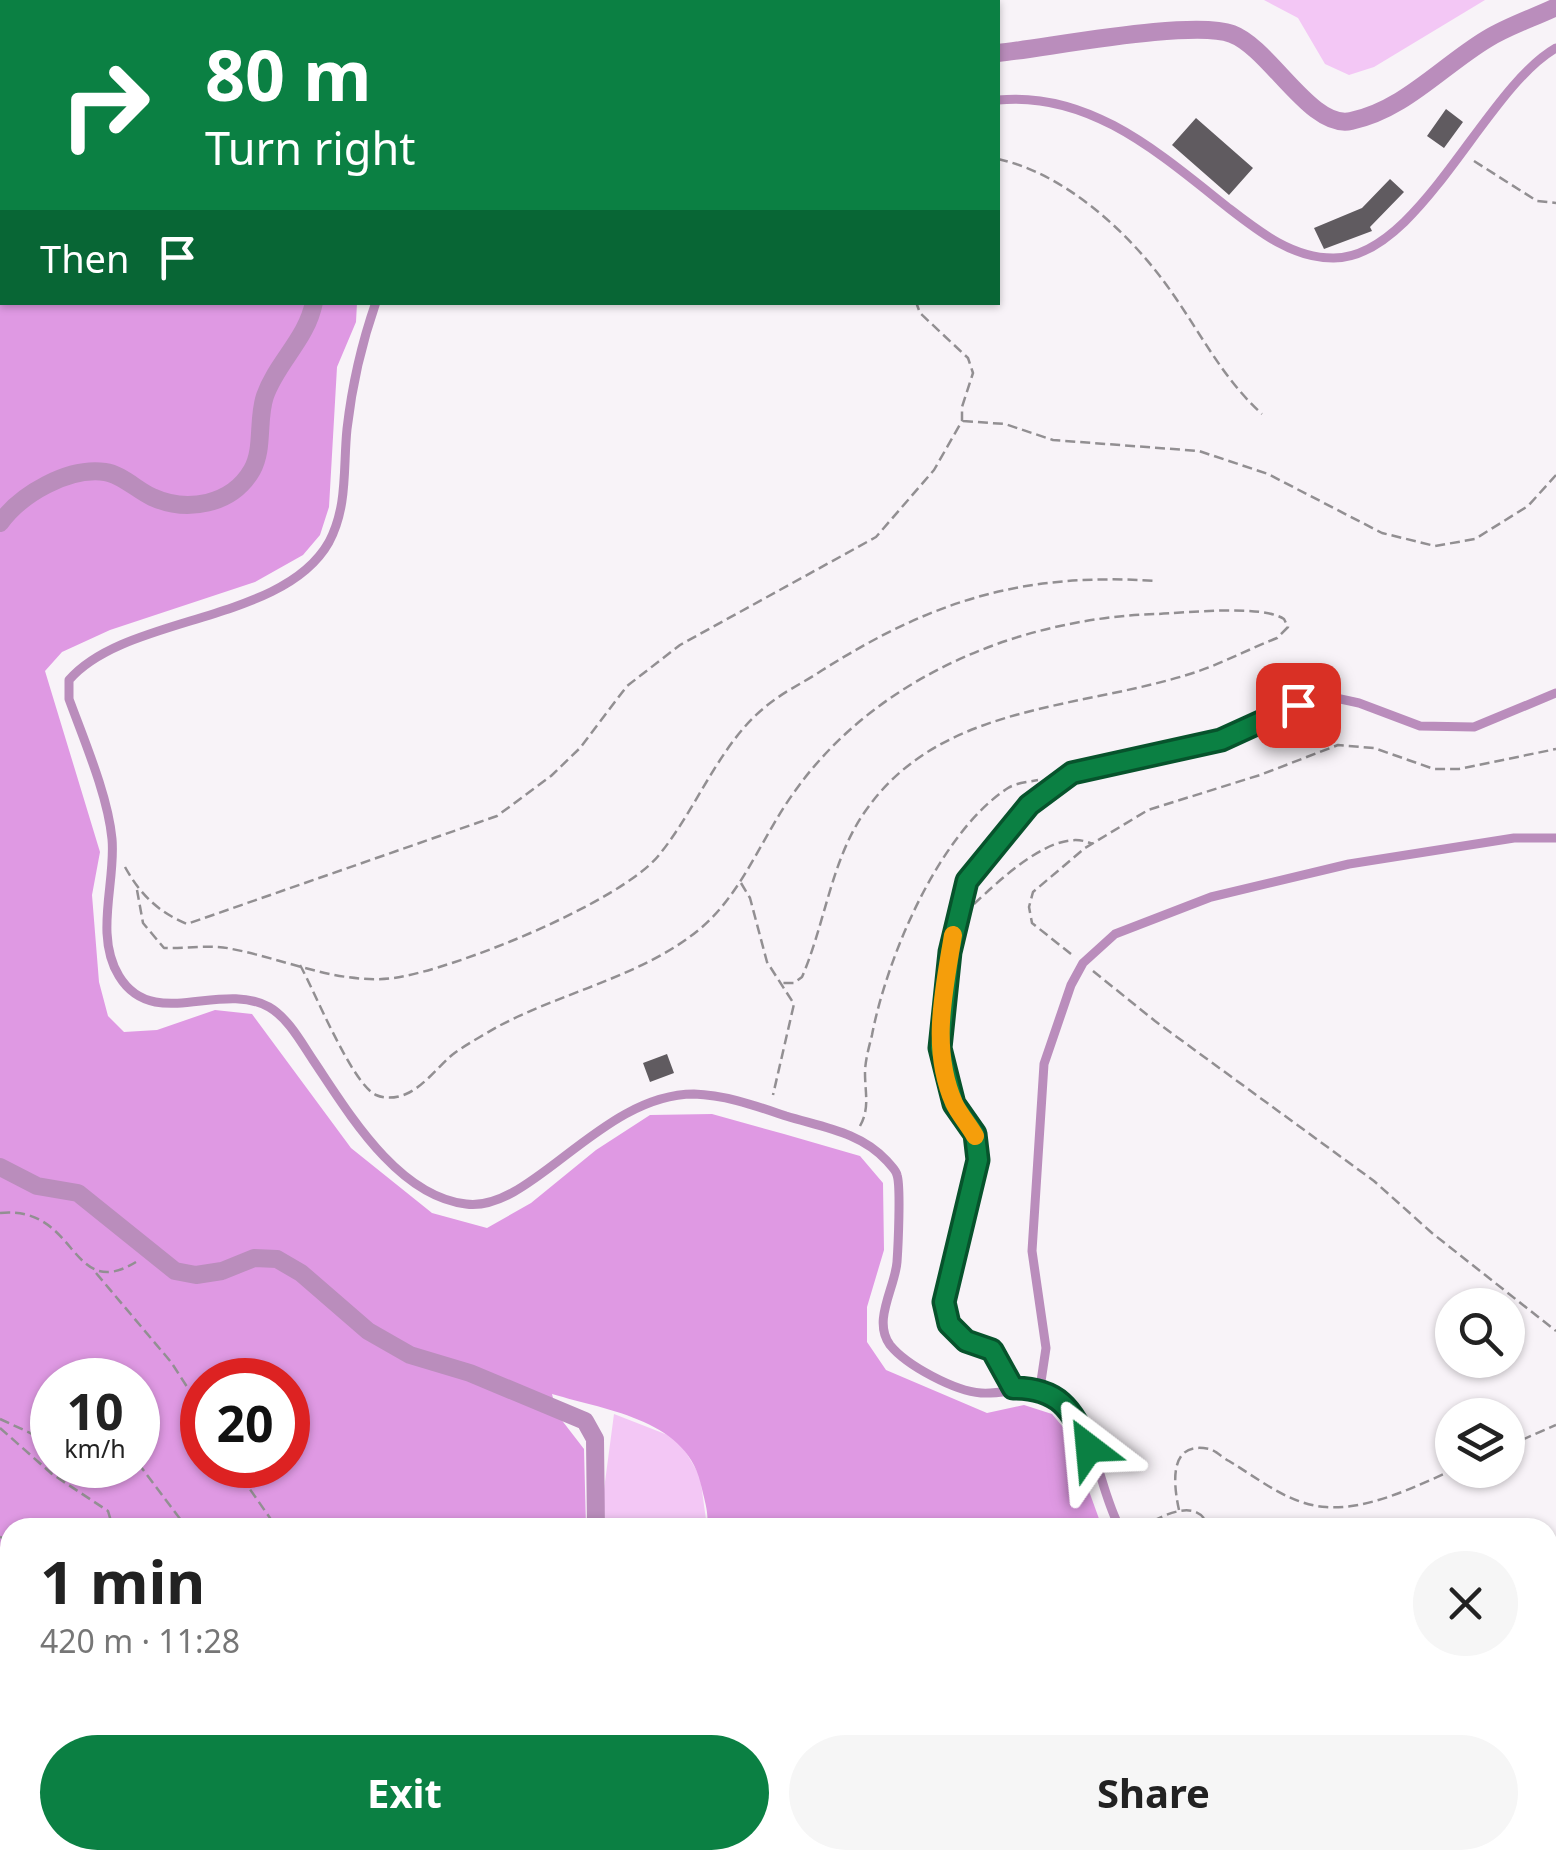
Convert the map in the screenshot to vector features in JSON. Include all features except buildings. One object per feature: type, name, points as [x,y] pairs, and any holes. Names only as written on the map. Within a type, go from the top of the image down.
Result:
[{"type":"street","points":[[1000,53],[1153,33],[1206,29],[1232,34],[1251,45],[1285,76],[1316,111],[1347,122],[1392,106],[1488,38],[1556,7]]},
{"type":"street","points":[[0,523],[16,504],[38,489],[84,472],[109,472],[150,496],[183,506],[205,505],[241,486],[255,465],[264,398],[307,328],[313,305]]},
{"type":"street","points":[[0,1168],[37,1186],[78,1193],[175,1271],[196,1276],[254,1258],[278,1259],[301,1273],[368,1331],[410,1355],[470,1373],[585,1421],[596,1439],[596,1518]]},
{"type":"lane","points":[[1000,100],[1022,98],[1087,110],[1149,144],[1258,232],[1306,256],[1338,258],[1370,247],[1418,209],[1512,86],[1556,48]]},
{"type":"lane","points":[[375,305],[355,364],[346,434],[346,484],[340,515],[328,544],[304,570],[270,591],[120,646],[84,664],[69,680],[69,698],[112,842],[108,920],[116,971],[132,995],[178,1005],[244,996],[273,1010],[294,1032],[368,1141],[408,1177],[444,1198],[467,1205],[490,1203],[521,1189],[623,1112],[655,1099],[693,1094],[735,1099],[854,1136],[886,1160],[897,1176],[897,1264],[882,1323],[889,1344],[911,1362],[964,1389],[984,1393],[1040,1388],[1064,1403],[1080,1426],[1116,1518]]},
{"type":"lane","points":[[1013,1388],[992,1350],[966,1341],[949,1324],[944,1302],[978,1160],[975,1134],[954,1104],[940,1048],[941,1010],[955,923],[967,881],[983,859],[1029,805],[1072,773],[1221,740],[1322,695],[1359,703],[1420,726],[1474,727],[1556,693]]},
{"type":"lane","points":[[1040,1388],[1046,1348],[1032,1251],[1044,1064],[1071,984],[1084,962],[1115,934],[1211,897],[1349,864],[1514,838],[1556,838]]},
{"type":"path","points":[[1462,153],[1537,201],[1556,203]]},
{"type":"path","points":[[1000,160],[1053,180],[1120,231],[1162,279],[1235,390],[1262,414]]},
{"type":"path","points":[[112,842],[137,888],[167,916],[187,924],[497,816],[551,776],[580,748],[627,686],[680,645],[876,537],[934,470],[962,421],[973,373],[968,358],[917,305]]},
{"type":"path","points":[[962,421],[1005,424],[1053,440],[1199,451],[1268,474],[1382,532],[1435,546],[1474,539],[1528,506],[1556,476]]},
{"type":"path","points":[[137,888],[142,922],[164,948],[226,947],[346,978],[398,977],[512,942],[644,871],[661,853],[744,730],[764,708],[850,653],[938,607],[1034,584],[1116,578],[1157,581]]},
{"type":"path","points":[[300,966],[346,1058],[366,1087],[378,1096],[394,1098],[408,1094],[456,1052],[500,1026],[680,943],[703,926],[741,883],[809,771],[844,735],[921,680],[1009,638],[1062,624],[1128,615],[1256,613],[1279,615],[1287,623],[1286,632],[1277,638],[1192,673],[1004,718],[950,738],[918,757],[882,789],[862,816],[846,847],[802,977],[794,983],[780,983]]},
{"type":"path","points":[[1556,749],[1459,769],[1434,769],[1374,748],[1338,744],[1260,775],[1148,810],[1092,844],[1033,892],[1029,907],[1032,923],[1155,1021],[1374,1182],[1556,1331]]},
{"type":"path","points":[[854,1136],[868,1107],[865,1070],[875,1016],[904,926],[942,862],[978,814],[1011,786],[1041,780]]},
{"type":"path","points":[[955,923],[1016,868],[1060,841],[1081,838],[1092,844]]},
{"type":"path","points":[[741,883],[750,898],[767,962],[794,1004],[772,1099],[764,1108]]},
{"type":"path","points":[[0,1213],[34,1214],[51,1224],[180,1376]]},
{"type":"path","points":[[95,1272],[109,1276],[148,1253]]},
{"type":"path","points":[[0,1419],[30,1433]]},
{"type":"path","points":[[1525,1439],[1556,1426]]},
{"type":"path","points":[[0,1428],[80,1496],[98,1502],[110,1518]]},
{"type":"path","points":[[1179,1510],[1171,1476],[1178,1461],[1190,1452],[1208,1449],[1295,1501],[1322,1507],[1348,1507],[1435,1478]]},
{"type":"path","points":[[157,1488],[180,1518]]},
{"type":"path","points":[[248,1488],[270,1518]]},
{"type":"path","points":[[1162,1518],[1193,1509],[1205,1518]]},
{"type":"shaded area","points":[[1264,0],[1485,0],[1374,67],[1349,75],[1325,64],[1298,18]]},
{"type":"shaded area","points":[[0,305],[357,305],[356,322],[337,367],[329,507],[320,535],[303,555],[255,582],[110,630],[62,652],[45,671],[100,852],[92,895],[99,982],[108,1016],[124,1032],[157,1030],[215,1010],[252,1014],[351,1148],[432,1213],[487,1228],[531,1203],[596,1150],[650,1115],[712,1114],[860,1156],[883,1183],[884,1250],[867,1307],[867,1342],[886,1370],[987,1413],[1024,1405],[1052,1414],[1068,1433],[1099,1518],[707,1518],[694,1466],[682,1447],[664,1433],[621,1413],[552,1394],[557,1414],[584,1449],[586,1518],[0,1518]]},
{"type":"shaded area","points":[[614,1414],[678,1439],[700,1476],[706,1518],[605,1518],[603,1497]]},
{"type":"slow traffic","points":[[953,935],[941,1010],[940,1048],[954,1104],[975,1136]]},
{"type":"route","points":[[1089,1448],[1064,1403],[1040,1388],[1013,1388],[992,1350],[966,1341],[949,1324],[944,1302],[948,1278],[978,1160],[975,1134],[954,1104],[940,1048],[941,1010],[955,923],[967,881],[983,859],[1029,805],[1072,773],[1221,740],[1298,705]]}]
